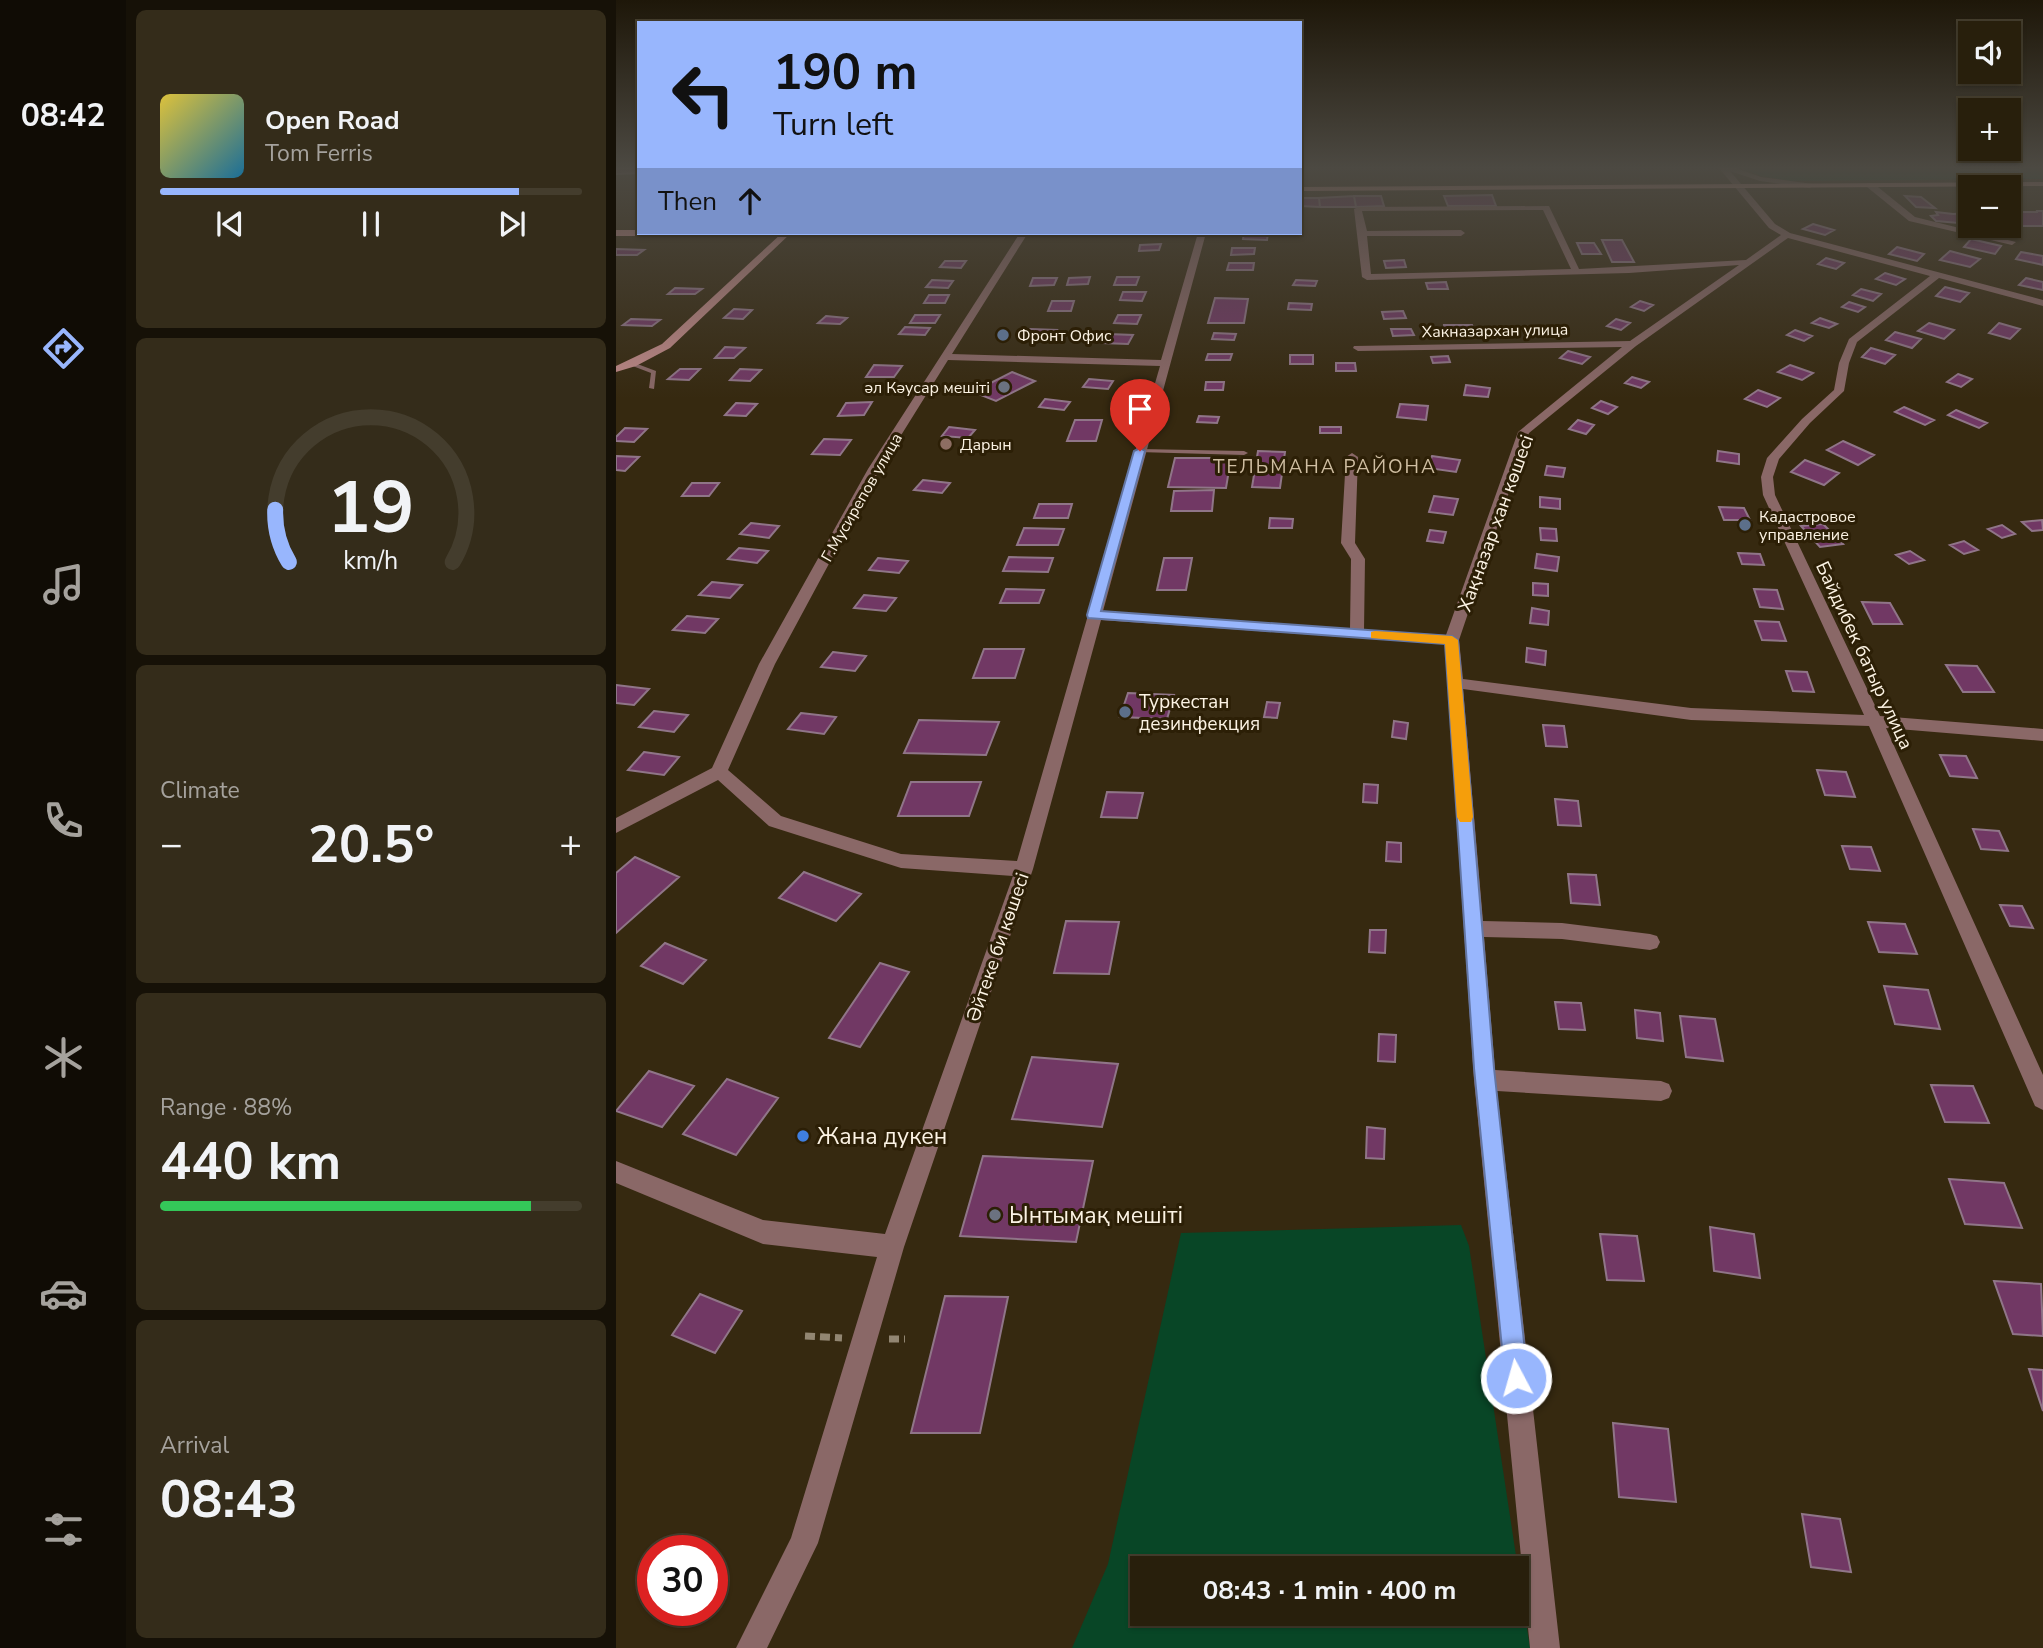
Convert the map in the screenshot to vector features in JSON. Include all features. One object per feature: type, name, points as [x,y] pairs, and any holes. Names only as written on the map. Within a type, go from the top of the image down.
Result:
[{"type":"main road","points":[[616,369],[632,364],[666,346],[774,245]]},
{"type":"street","name":"Г.Мусирепов улица","points":[[719,772],[767,664],[868,481],[1017,245]]},
{"type":"street","name":"Әйтеке би көшесі","points":[[751,1648],[804,1543],[892,1247],[1024,869],[1199,245]]},
{"type":"street","points":[[1364,245],[1367,277],[1679,268],[1746,261]]},
{"type":"street","points":[[1564,245],[1576,271]]},
{"type":"street","name":"Хақназар хан көшесі","points":[[1545,1648],[1485,1080],[1452,640],[1524,432],[1632,344],[1771,245]]},
{"type":"street","points":[[1824,245],[2043,303]]},
{"type":"street","name":"Байдибек батыр улица","points":[[1937,275],[1853,341],[1844,363],[1839,391],[1806,421],[1773,458],[1767,477],[1769,495],[1875,721],[2043,1100]]},
{"type":"street","name":"Хакназархан улица","points":[[1358,348],[1632,344]]},
{"type":"street","points":[[947,357],[1165,363]]},
{"type":"street","points":[[1352,457],[1348,543],[1358,559],[1357,634]]},
{"type":"street","points":[[1093,615],[1452,640]]},
{"type":"street","points":[[1456,683],[1691,714],[1875,721],[2043,736]]},
{"type":"street","points":[[616,826],[719,772],[775,821],[901,861],[1024,869]]},
{"type":"street","points":[[1474,929],[1562,931],[1650,942]]},
{"type":"street","points":[[1485,1080],[1661,1090]]},
{"type":"street","points":[[616,1172],[763,1232],[892,1247]]},
{"type":"lane","points":[[632,364],[654,372],[652,388]]},
{"type":"lane","points":[[1140,451],[1244,453]]},
{"type":"green space","points":[[1461,1225],[1469,1246],[1516,1556],[1130,1556],[1130,1626],[1527,1626],[1530,1648],[1072,1648],[1108,1564],[1181,1233]]},
{"type":"building","points":[[1140,245],[1161,245],[1159,250],[1139,251]]},
{"type":"building","points":[[1578,245],[1595,245],[1601,254],[1582,254]]},
{"type":"building","points":[[1604,245],[1625,245],[1634,262],[1612,262]]},
{"type":"building","points":[[1966,245],[2001,246],[1995,254],[1964,247]]},
{"type":"building","points":[[1897,247],[1924,254],[1917,261],[1889,254]]},
{"type":"building","points":[[1232,248],[1255,248],[1254,254],[1231,255]]},
{"type":"building","points":[[616,249],[644,250],[637,255],[616,255]]},
{"type":"building","points":[[1950,251],[1980,259],[1970,267],[1940,260]]},
{"type":"building","points":[[2021,252],[2043,256],[2043,265],[2016,259]]},
{"type":"building","points":[[1826,258],[1844,263],[1836,269],[1818,264]]},
{"type":"building","points":[[1404,260],[1406,267],[1386,268],[1384,261]]},
{"type":"building","points":[[945,261],[966,261],[961,268],[940,267]]},
{"type":"building","points":[[1229,263],[1254,263],[1253,270],[1227,270]]},
{"type":"building","points":[[1885,273],[1905,279],[1896,285],[1876,279]]},
{"type":"building","points":[[1090,277],[1088,284],[1067,285],[1069,278]]},
{"type":"building","points":[[1117,277],[1139,277],[1136,285],[1114,285]]},
{"type":"building","points":[[1033,278],[1057,278],[1054,285],[1030,286]]},
{"type":"building","points":[[2026,278],[2043,282],[2043,290],[2019,285]]},
{"type":"building","points":[[932,280],[953,281],[948,288],[926,287]]},
{"type":"building","points":[[1296,280],[1317,281],[1315,286],[1293,285]]},
{"type":"building","points":[[1446,282],[1448,289],[1428,289],[1426,283]]},
{"type":"building","points":[[1945,287],[1969,293],[1960,302],[1936,296]]},
{"type":"building","points":[[675,288],[702,289],[695,294],[668,294]]},
{"type":"building","points":[[1861,289],[1881,294],[1873,301],[1853,295]]},
{"type":"building","points":[[1123,292],[1146,292],[1142,301],[1120,300]]},
{"type":"building","points":[[929,295],[949,295],[945,303],[924,303]]},
{"type":"building","points":[[1215,298],[1248,299],[1244,323],[1208,323]]},
{"type":"building","points":[[1052,301],[1074,301],[1071,311],[1048,311]]},
{"type":"building","points":[[1640,301],[1653,305],[1644,311],[1631,307]]},
{"type":"building","points":[[1849,302],[1865,307],[1858,312],[1842,307]]},
{"type":"building","points":[[1289,303],[1312,304],[1311,310],[1288,309]]},
{"type":"building","points":[[734,309],[752,310],[743,319],[724,318]]},
{"type":"building","points":[[1403,311],[1406,318],[1384,319],[1382,312]]},
{"type":"building","points":[[915,315],[940,315],[935,323],[910,323]]},
{"type":"building","points":[[1118,315],[1141,315],[1137,324],[1114,323]]},
{"type":"building","points":[[826,316],[847,318],[840,324],[818,323]]},
{"type":"building","points":[[1820,318],[1837,324],[1829,328],[1812,323]]},
{"type":"building","points":[[631,319],[660,320],[652,326],[623,325]]},
{"type":"building","points":[[1616,319],[1630,323],[1621,330],[1607,326]]},
{"type":"building","points":[[1929,323],[1954,330],[1944,339],[1918,331]]},
{"type":"building","points":[[1999,323],[2020,329],[2010,339],[1989,333]]},
{"type":"building","points":[[1444,325],[1472,325],[1475,333],[1445,333]]},
{"type":"building","points":[[1551,326],[1555,333],[1531,334],[1528,327]]},
{"type":"building","points":[[905,327],[930,328],[925,335],[899,334]]},
{"type":"building","points":[[1030,329],[1057,330],[1053,338],[1025,338]]},
{"type":"building","points":[[1391,329],[1411,329],[1414,335],[1393,336]]},
{"type":"building","points":[[1795,330],[1812,336],[1804,341],[1787,335]]},
{"type":"building","points":[[1895,332],[1921,339],[1912,348],[1886,340]]},
{"type":"building","points":[[1214,333],[1236,334],[1234,340],[1212,339]]},
{"type":"building","points":[[1108,334],[1133,335],[1128,344],[1103,343]]},
{"type":"building","points":[[725,347],[745,348],[734,358],[715,358]]},
{"type":"building","points":[[1871,348],[1895,355],[1885,364],[1862,357]]},
{"type":"building","points":[[1568,351],[1590,357],[1582,364],[1560,358]]},
{"type":"building","points":[[1208,354],[1232,354],[1230,360],[1206,360]]},
{"type":"building","points":[[1290,355],[1313,355],[1313,364],[1290,364]]},
{"type":"building","points":[[1448,356],[1450,362],[1433,363],[1431,357]]},
{"type":"building","points":[[1336,363],[1355,363],[1356,371],[1336,371]]},
{"type":"building","points":[[874,365],[902,366],[894,377],[866,377]]},
{"type":"building","points":[[1790,365],[1813,373],[1802,380],[1778,372]]},
{"type":"building","points":[[680,369],[700,369],[689,380],[668,379]]},
{"type":"building","points":[[740,369],[761,370],[750,381],[730,380]]},
{"type":"building","name":"әл Кәусар мешіті","points":[[1012,372],[1035,381],[996,401],[973,392]]},
{"type":"building","points":[[1958,374],[1972,379],[1961,387],[1947,382]]},
{"type":"building","points":[[1632,377],[1649,382],[1641,388],[1625,383]]},
{"type":"building","points":[[1089,379],[1113,381],[1108,389],[1083,387]]},
{"type":"building","points":[[1206,382],[1224,382],[1223,390],[1205,390]]},
{"type":"building","points":[[1466,385],[1490,388],[1488,397],[1464,395]]},
{"type":"building","points":[[1758,390],[1780,398],[1767,407],[1745,399]]},
{"type":"building","points":[[1045,399],[1070,402],[1064,410],[1039,407]]},
{"type":"building","points":[[1601,401],[1617,407],[1608,414],[1592,408]]},
{"type":"building","points":[[872,402],[864,415],[838,416],[846,403]]},
{"type":"building","points":[[736,403],[757,404],[746,416],[725,415]]},
{"type":"building","points":[[1400,404],[1428,406],[1426,420],[1397,417]]},
{"type":"building","points":[[1904,407],[1934,420],[1925,425],[1895,412]]},
{"type":"building","points":[[1956,410],[1987,423],[1979,428],[1948,415]]},
{"type":"building","points":[[1199,416],[1219,417],[1217,423],[1197,422]]},
{"type":"building","points":[[1075,420],[1102,420],[1096,441],[1067,441]]},
{"type":"building","points":[[1578,420],[1594,425],[1586,434],[1569,429]]},
{"type":"building","points":[[949,427],[975,430],[968,438],[942,436]]},
{"type":"building","points":[[1320,427],[1341,427],[1341,433],[1320,433]]},
{"type":"building","points":[[625,428],[647,429],[634,442],[616,441],[616,437]]},
{"type":"building","points":[[824,439],[851,440],[840,455],[812,454]]},
{"type":"building","points":[[1843,441],[1874,455],[1858,465],[1827,450]]},
{"type":"building","points":[[1258,451],[1285,452],[1280,488],[1252,487]]},
{"type":"building","points":[[1718,451],[1739,454],[1739,464],[1717,461]]},
{"type":"building","points":[[616,456],[639,457],[625,471],[616,470]]},
{"type":"building","points":[[1432,456],[1460,460],[1456,472],[1428,468]]},
{"type":"building","points":[[1175,458],[1231,458],[1226,488],[1168,487]]},
{"type":"building","points":[[1805,460],[1839,473],[1824,485],[1791,472]]},
{"type":"building","points":[[1547,466],[1565,468],[1563,477],[1545,475]]},
{"type":"building","points":[[923,480],[950,483],[942,493],[914,490]]},
{"type":"building","points":[[692,483],[719,483],[709,496],[682,496]]},
{"type":"building","points":[[1214,490],[1212,511],[1171,511],[1174,491]]},
{"type":"building","points":[[1434,496],[1458,499],[1453,515],[1429,512]]},
{"type":"building","points":[[1540,497],[1560,499],[1560,509],[1540,507]]},
{"type":"building","points":[[1039,504],[1072,504],[1068,518],[1034,518]]},
{"type":"building","points":[[1719,507],[1744,508],[1750,520],[1724,520]]},
{"type":"building","points":[[1270,518],[1293,519],[1292,528],[1269,528]]},
{"type":"building","points":[[2042,520],[2043,530],[2032,531],[2022,522]]},
{"type":"building","points":[[751,523],[779,526],[769,538],[740,534]]},
{"type":"building","points":[[1823,524],[1843,544],[1820,547],[1801,526]]},
{"type":"building","points":[[2002,525],[2015,534],[2002,538],[1988,529]]},
{"type":"building","points":[[1024,528],[1064,529],[1058,545],[1017,545]]},
{"type":"building","points":[[1540,528],[1556,529],[1557,541],[1541,540]]},
{"type":"building","points":[[1430,530],[1446,532],[1443,543],[1427,541]]},
{"type":"building","points":[[1964,541],[1978,550],[1964,554],[1950,545]]},
{"type":"building","points":[[739,548],[768,551],[757,563],[728,559]]},
{"type":"building","points":[[1910,551],[1924,560],[1909,564],[1896,555]]},
{"type":"building","points":[[1738,553],[1760,554],[1764,565],[1742,564]]},
{"type":"building","points":[[1537,554],[1559,557],[1557,571],[1535,568]]},
{"type":"building","points":[[1009,557],[1053,558],[1048,572],[1003,571]]},
{"type":"building","points":[[878,558],[908,561],[899,573],[869,570]]},
{"type":"building","points":[[1164,558],[1192,558],[1186,590],[1157,590]]},
{"type":"building","points":[[712,582],[742,585],[730,598],[699,595]]},
{"type":"building","points":[[1533,583],[1548,584],[1548,596],[1533,595]]},
{"type":"building","points":[[1006,589],[1044,590],[1039,603],[1000,603]]},
{"type":"building","points":[[1754,589],[1777,590],[1783,609],[1760,607]]},
{"type":"building","points":[[864,595],[896,598],[886,611],[854,608]]},
{"type":"building","points":[[1862,602],[1890,603],[1902,624],[1873,624]]},
{"type":"building","points":[[1532,608],[1549,611],[1548,625],[1530,623]]},
{"type":"building","points":[[687,616],[718,619],[705,633],[673,630]]},
{"type":"building","points":[[1755,621],[1779,622],[1786,641],[1762,640]]},
{"type":"building","points":[[1527,648],[1546,651],[1545,665],[1526,662]]},
{"type":"building","points":[[984,649],[1024,649],[1015,678],[973,678]]},
{"type":"building","points":[[833,652],[866,656],[855,671],[821,667]]},
{"type":"building","points":[[1946,665],[1977,666],[1994,692],[1963,692]]},
{"type":"building","points":[[1786,671],[1807,672],[1814,692],[1793,691]]},
{"type":"building","points":[[616,685],[649,689],[634,705],[616,703]]},
{"type":"building","points":[[1128,693],[1174,695],[1167,719],[1120,717]]},
{"type":"building","points":[[1267,702],[1280,703],[1277,718],[1264,717]]},
{"type":"building","points":[[654,711],[688,715],[674,732],[639,727]]},
{"type":"building","points":[[801,713],[836,717],[824,734],[788,729]]},
{"type":"building","points":[[919,720],[999,722],[986,755],[904,753]]},
{"type":"building","points":[[1394,721],[1408,723],[1406,739],[1392,737]]},
{"type":"building","points":[[1543,725],[1564,726],[1567,747],[1546,746]]},
{"type":"building","points":[[644,752],[679,757],[664,775],[628,770]]},
{"type":"building","points":[[1940,755],[1966,756],[1977,778],[1950,776]]},
{"type":"building","points":[[1817,770],[1846,772],[1855,797],[1825,795]]},
{"type":"building","points":[[911,782],[981,782],[969,816],[898,816]]},
{"type":"building","points":[[1364,784],[1378,785],[1377,803],[1363,802]]},
{"type":"building","points":[[1107,792],[1143,793],[1137,818],[1101,817]]},
{"type":"building","points":[[1555,799],[1578,801],[1581,826],[1558,825]]},
{"type":"building","points":[[1973,829],[1999,831],[2008,851],[1981,849]]},
{"type":"building","points":[[1387,842],[1401,843],[1401,862],[1386,861]]},
{"type":"building","points":[[1842,846],[1871,847],[1880,871],[1850,869]]},
{"type":"building","points":[[635,857],[679,877],[616,933],[616,873]]},
{"type":"building","points":[[804,872],[861,894],[836,921],[779,898]]},
{"type":"building","points":[[1568,874],[1596,875],[1600,905],[1571,903]]},
{"type":"building","points":[[2000,905],[2022,906],[2033,928],[2010,926]]},
{"type":"building","points":[[1066,921],[1119,922],[1109,974],[1054,973]]},
{"type":"building","points":[[1868,922],[1905,924],[1917,954],[1879,952]]},
{"type":"building","points":[[1370,930],[1386,930],[1385,953],[1369,952]]},
{"type":"building","points":[[665,943],[706,960],[683,984],[641,966]]},
{"type":"building","points":[[880,963],[909,972],[860,1047],[829,1038]]},
{"type":"building","points":[[1884,986],[1928,990],[1940,1029],[1895,1024]]},
{"type":"building","points":[[1555,1002],[1581,1003],[1585,1030],[1559,1029]]},
{"type":"building","points":[[1635,1010],[1660,1013],[1663,1041],[1637,1038]]},
{"type":"building","points":[[1680,1016],[1715,1019],[1723,1061],[1686,1057]]},
{"type":"building","points":[[1379,1034],[1396,1035],[1395,1062],[1378,1061]]},
{"type":"building","points":[[1032,1057],[1118,1064],[1102,1127],[1012,1119]]},
{"type":"building","points":[[649,1071],[694,1086],[662,1127],[616,1111]]},
{"type":"building","points":[[727,1079],[778,1098],[736,1155],[683,1134]]},
{"type":"building","points":[[1931,1085],[1973,1086],[1989,1123],[1945,1122]]},
{"type":"building","points":[[1367,1127],[1385,1129],[1384,1159],[1366,1158]]},
{"type":"building","points":[[983,1156],[1093,1161],[1076,1242],[960,1236]]},
{"type":"building","points":[[1949,1179],[2004,1183],[2022,1228],[1965,1224]]},
{"type":"building","points":[[1710,1227],[1754,1234],[1760,1278],[1714,1271]]},
{"type":"building","points":[[1600,1234],[1637,1236],[1644,1281],[1607,1280]]},
{"type":"building","points":[[1994,1281],[2041,1284],[2043,1336],[2013,1334]]},
{"type":"building","points":[[700,1294],[742,1311],[715,1353],[672,1335]]},
{"type":"building","points":[[945,1296],[1008,1297],[980,1433],[911,1433]]},
{"type":"building","points":[[2029,1369],[2043,1370],[2043,1411]]},
{"type":"building","points":[[1613,1423],[1668,1429],[1676,1502],[1619,1497]]},
{"type":"building","points":[[1802,1514],[1840,1519],[1851,1572],[1811,1567]]},
{"type":"slow traffic","points":[[1375,635],[1452,640],[1465,817]]},
{"type":"place","name":"Фронт Офис","points":[[1003,335]]},
{"type":"place","name":"әл Кәусар мешіті","points":[[1004,387]]},
{"type":"place","name":"Дарын","points":[[946,444]]},
{"type":"place","name":"Кадастровое управление","points":[[1745,525]]},
{"type":"place","name":"Туркестан дезинфекция","points":[[1125,712]]},
{"type":"place","name":"Жана дукен","points":[[803,1136]]},
{"type":"place","name":"Ынтымақ мешіті","points":[[995,1215]]},
{"type":"district","name":"ТЕЛЬМАНА РАЙОНА","points":[[1325,466]]},
{"type":"route","points":[[1140,451],[1093,615],[1452,640],[1484,1068],[1516,1378]]}]
